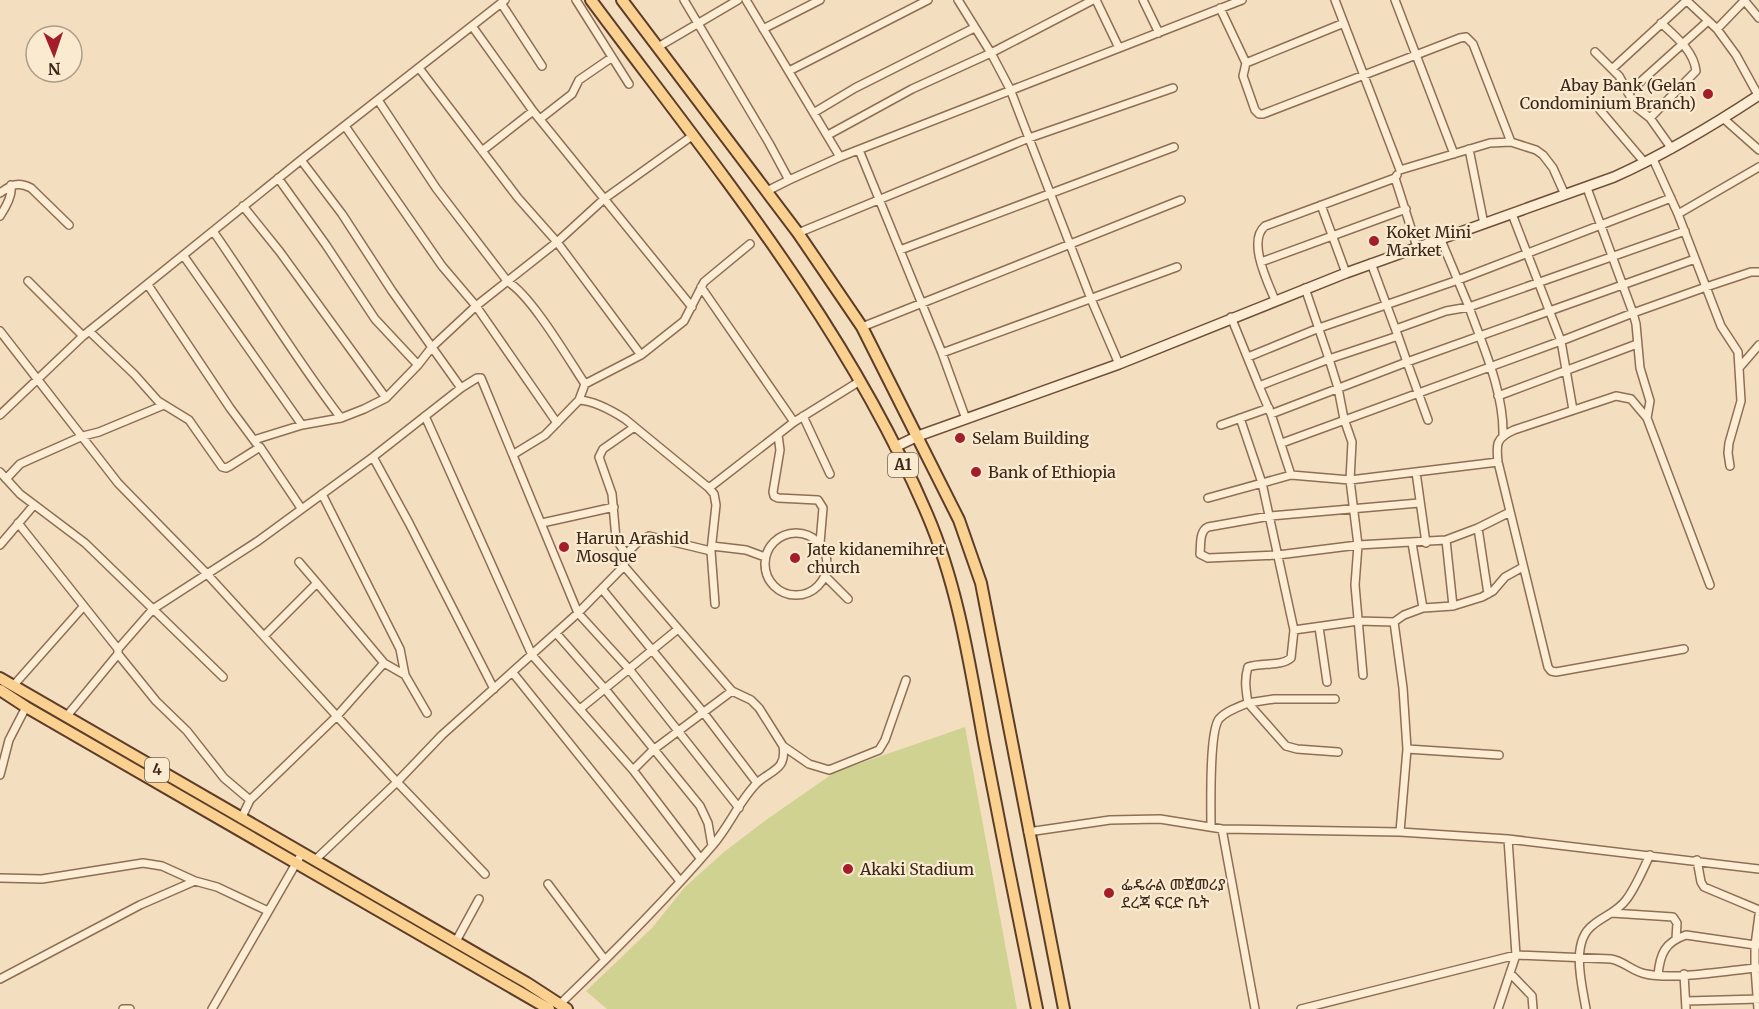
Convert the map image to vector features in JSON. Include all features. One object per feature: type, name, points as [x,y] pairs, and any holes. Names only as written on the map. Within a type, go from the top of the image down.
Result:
[{"type":"main road","name":"A1","points":[[591,0],[765,234],[815,306],[860,381],[927,514],[949,576],[965,643],[1037,1009]]},
{"type":"main road","name":"A1","points":[[622,0],[798,233],[862,327],[959,520],[981,583],[1064,1009]]},
{"type":"main road","name":"4","points":[[0,678],[241,819],[300,858],[315,860],[564,1007]]},
{"type":"main road","points":[[0,690],[26,707],[300,858],[549,1009]]},
{"type":"street","points":[[576,0],[629,84]]},
{"type":"street","points":[[684,0],[770,142],[789,180]]},
{"type":"street","points":[[658,47],[738,0]]},
{"type":"street","points":[[746,0],[840,157]]},
{"type":"street","points":[[763,29],[820,0]]},
{"type":"street","points":[[789,70],[928,0]]},
{"type":"street","points":[[957,0],[991,53],[1010,89],[1091,299],[1119,364]]},
{"type":"street","points":[[828,135],[912,89],[991,53],[1095,0],[1119,48]]},
{"type":"street","points":[[1143,0],[1159,33]]},
{"type":"street","points":[[767,191],[840,157],[1242,0]]},
{"type":"street","points":[[1335,0],[1400,170]]},
{"type":"street","points":[[1395,0],[1454,154]]},
{"type":"street","points":[[895,447],[918,436],[1119,364],[1231,317],[1371,263],[1587,188],[1672,149],[1724,119],[1759,95],[1736,55],[1717,29],[1686,0],[1612,69]]},
{"type":"street","points":[[1717,29],[1744,0],[1759,18]]},
{"type":"street","points":[[0,415],[86,334],[278,178],[503,2],[542,66]]},
{"type":"street","points":[[1220,8],[1246,63],[1243,76],[1255,110],[1259,114],[1365,76],[1460,38],[1470,39],[1511,142]]},
{"type":"street","points":[[1628,93],[1708,21]]},
{"type":"street","points":[[1246,63],[1344,23]]},
{"type":"street","points":[[1650,118],[1696,71],[1696,66],[1683,43],[1661,23]]},
{"type":"street","points":[[472,26],[533,111],[692,307]]},
{"type":"street","points":[[815,112],[855,88],[974,28]]},
{"type":"street","points":[[1595,52],[1622,79],[1636,107],[1650,118],[1672,149]]},
{"type":"street","points":[[540,119],[572,94],[579,80],[611,57]]},
{"type":"street","points":[[419,68],[482,152],[556,242],[641,355]]},
{"type":"street","points":[[798,233],[1029,138],[1173,88]]},
{"type":"street","points":[[378,100],[431,181],[508,282],[514,285],[530,303],[585,384]]},
{"type":"street","points":[[1600,110],[1649,161],[1671,198],[1720,326],[1738,352],[1741,401],[1729,444],[1730,466]]},
{"type":"street","points":[[482,152],[533,111]]},
{"type":"street","points":[[1724,119],[1759,150]]},
{"type":"street","points":[[345,126],[442,266],[476,306],[557,423]]},
{"type":"street","points":[[254,440],[302,425],[364,410],[386,398],[432,347],[476,306],[508,282],[604,200],[692,136]]},
{"type":"street","points":[[1275,300],[1261,262],[1257,242],[1260,231],[1265,226],[1395,178],[1400,170],[1490,142],[1511,142],[1536,150],[1543,155],[1553,168],[1565,195]]},
{"type":"street","points":[[900,250],[1174,147]]},
{"type":"street","points":[[1469,149],[1484,224]]},
{"type":"street","points":[[859,150],[942,353],[966,419]]},
{"type":"street","points":[[301,160],[342,214],[392,291],[461,388]]},
{"type":"street","points":[[1678,214],[1759,167]]},
{"type":"street","points":[[278,178],[375,319],[418,365]]},
{"type":"street","points":[[1395,178],[1417,247]]},
{"type":"street","points":[[0,216],[8,202],[11,185]]},
{"type":"street","points":[[0,193],[11,185],[25,185],[31,188],[69,225]]},
{"type":"street","points":[[1587,188],[1636,324],[1640,368],[1650,396],[1647,418]]},
{"type":"street","points":[[1248,357],[1319,328],[1458,280],[1671,198]]},
{"type":"street","points":[[862,327],[1181,200]]},
{"type":"street","points":[[243,206],[280,252],[386,398]]},
{"type":"street","points":[[1321,206],[1346,273]]},
{"type":"street","points":[[1261,262],[1331,234],[1406,209]]},
{"type":"street","points":[[1512,214],[1561,340],[1573,410]]},
{"type":"street","points":[[213,231],[307,374],[341,417]]},
{"type":"street","points":[[1259,386],[1446,312],[1469,307],[1685,231]]},
{"type":"street","points":[[1441,240],[1469,307],[1490,368],[1503,419],[1503,435]]},
{"type":"street","points":[[514,454],[545,435],[579,400],[585,384],[641,355],[684,321],[709,276],[750,244]]},
{"type":"street","points":[[183,255],[302,425]]},
{"type":"street","points":[[1221,425],[1338,388],[1695,259]]},
{"type":"street","points":[[1371,263],[1428,420]]},
{"type":"street","points":[[942,353],[1177,267]]},
{"type":"street","points":[[1282,443],[1418,392],[1490,368],[1633,313],[1706,287],[1759,272]]},
{"type":"street","points":[[28,281],[164,405],[193,425],[222,467],[230,466],[260,447]]},
{"type":"street","points":[[148,285],[230,408],[260,447],[301,508]]},
{"type":"street","points":[[701,287],[794,422]]},
{"type":"street","points":[[1305,288],[1338,388],[1344,419],[1352,442],[1350,480],[1358,544],[1355,585],[1363,675]]},
{"type":"street","points":[[1231,317],[1270,411],[1291,475]]},
{"type":"street","points":[[0,331],[118,483],[207,574],[397,782],[485,874]]},
{"type":"street","points":[[1498,396],[1637,344]]},
{"type":"street","points":[[1739,368],[1759,345]]},
{"type":"street","points":[[66,717],[153,609],[258,541],[374,457],[461,388],[477,378],[482,378],[578,613],[629,669],[739,808]]},
{"type":"street","points":[[709,488],[794,422],[860,381]]},
{"type":"street","points":[[1684,649],[1556,672],[1551,671],[1548,667],[1498,462],[1498,442],[1503,435],[1616,396],[1631,399],[1647,418],[1710,585]]},
{"type":"street","points":[[579,400],[616,413],[714,494],[716,505],[712,548],[715,604]]},
{"type":"street","points":[[6,479],[20,464],[83,436],[99,432],[164,405]]},
{"type":"street","points":[[425,416],[532,655],[633,770],[700,858]]},
{"type":"street","points":[[803,416],[830,474]]},
{"type":"street","points":[[1240,418],[1262,483],[1294,630],[1291,658],[1286,662],[1255,665],[1248,668],[1245,684],[1248,703],[1286,746],[1338,752]]},
{"type":"street","points":[[626,554],[619,545],[614,532],[612,494],[599,457],[600,452],[633,428]]},
{"type":"street","points":[[778,435],[780,446],[774,496],[818,500],[821,503],[823,508],[820,543]]},
{"type":"street","points":[[374,457],[494,689]]},
{"type":"street","points":[[1208,498],[1291,475],[1350,480],[1498,462]]},
{"type":"street","points":[[0,472],[20,494],[85,543],[223,676]]},
{"type":"street","points":[[1416,472],[1426,543]]},
{"type":"street","points":[[322,494],[400,649],[405,675],[427,713]]},
{"type":"street","points":[[1419,503],[1270,516],[1204,529],[1200,554],[1208,558],[1278,555],[1358,544],[1426,543],[1446,540],[1478,528],[1510,512]]},
{"type":"street","points":[[0,545],[34,505]]},
{"type":"street","points":[[542,523],[614,507]]},
{"type":"street","points":[[18,524],[156,701],[187,730],[220,772],[250,800]]},
{"type":"street","points":[[1478,528],[1488,594]]},
{"type":"street","points":[[788,533],[800,533],[811,536],[820,543],[826,554],[825,576],[809,593],[786,594],[768,580],[764,569],[765,557],[769,546],[777,538],[788,533]]},
{"type":"street","points":[[315,860],[397,782],[442,735],[578,613],[624,566],[626,554],[637,543],[649,536],[712,548],[746,550],[765,557]]},
{"type":"street","points":[[1446,540],[1453,606]]},
{"type":"street","points":[[1412,543],[1422,608]]},
{"type":"street","points":[[299,562],[384,663],[405,675]]},
{"type":"street","points":[[624,566],[732,691],[751,700],[759,708],[783,746],[809,764],[829,770],[879,750],[885,740],[906,680]]},
{"type":"street","points":[[1294,630],[1358,621],[1394,622],[1422,608],[1453,606],[1488,594],[1505,577],[1523,567]]},
{"type":"street","points":[[825,576],[848,599]]},
{"type":"street","points":[[264,636],[318,583]]},
{"type":"street","points":[[602,589],[703,712],[757,783]]},
{"type":"street","points":[[13,686],[83,607]]},
{"type":"street","points":[[1394,622],[1403,688],[1407,749],[1400,832]]},
{"type":"street","points":[[1319,627],[1327,682]]},
{"type":"street","points":[[580,709],[678,629]]},
{"type":"street","points":[[556,633],[700,806],[708,823],[712,846]]},
{"type":"street","points":[[241,819],[250,800],[337,717],[384,663]]},
{"type":"street","points":[[513,673],[680,881]]},
{"type":"street","points":[[633,770],[653,750],[732,691]]},
{"type":"street","points":[[1211,827],[1214,734],[1220,719],[1228,712],[1248,703],[1274,699],[1335,699]]},
{"type":"street","points":[[0,775],[9,740],[26,707]]},
{"type":"street","points":[[0,738],[9,740]]},
{"type":"street","points":[[564,1007],[605,960],[644,923],[712,846],[757,783],[780,766],[784,754],[783,746]]},
{"type":"street","points":[[1407,749],[1498,755]]},
{"type":"street","points":[[1028,832],[1133,818],[1160,819],[1222,829],[1400,832],[1508,839],[1759,869]]},
{"type":"street","points":[[1222,829],[1255,1009]]},
{"type":"street","points":[[1498,1009],[1516,955],[1508,839]]},
{"type":"street","points":[[1586,1009],[1578,957],[1589,927],[1612,913],[1627,899],[1650,855]]},
{"type":"street","points":[[212,1009],[300,858]]},
{"type":"street","points":[[1697,860],[1704,887],[1759,910]]},
{"type":"street","points":[[0,878],[42,879],[143,863],[162,866],[195,881],[217,887],[268,911]]},
{"type":"street","points":[[0,979],[140,905],[195,881]]},
{"type":"street","points":[[548,884],[605,960]]},
{"type":"street","points":[[455,943],[479,899]]},
{"type":"street","points":[[1612,913],[1672,917],[1677,923],[1676,939]]},
{"type":"street","points":[[1758,1009],[1759,915]]},
{"type":"street","points":[[1658,975],[1662,954],[1676,939],[1692,935],[1757,945]]},
{"type":"street","points":[[1301,1009],[1516,955],[1619,960],[1641,973],[1658,975],[1757,968]]},
{"type":"street","points":[[1510,973],[1532,996],[1533,1009]]},
{"type":"street","points":[[1684,974],[1686,1005],[1758,999]]},
{"type":"green space","name":"Akaki Stadium","points":[[965,727],[1017,1009],[607,1009],[586,991],[652,928],[685,887],[724,852],[766,820],[835,772]]},
{"type":"place","name":"Abay Bank (Gelan Condominium Branch)","points":[[1708,94]]},
{"type":"place","name":"Koket Mini Market","points":[[1374,241]]},
{"type":"place","name":"Selam Building","points":[[960,438]]},
{"type":"place","name":"Bank of Ethiopia","points":[[976,472]]},
{"type":"place","name":"Harun Arashid Mosque","points":[[564,547]]},
{"type":"place","name":"Jate kidanemihret church","points":[[795,558]]},
{"type":"place","name":"Akaki Stadium","points":[[848,869]]},
{"type":"place","name":"ፌዴራል መጀመሪያ ደረጃ ፍርድ ቤት","points":[[1109,893]]}]
